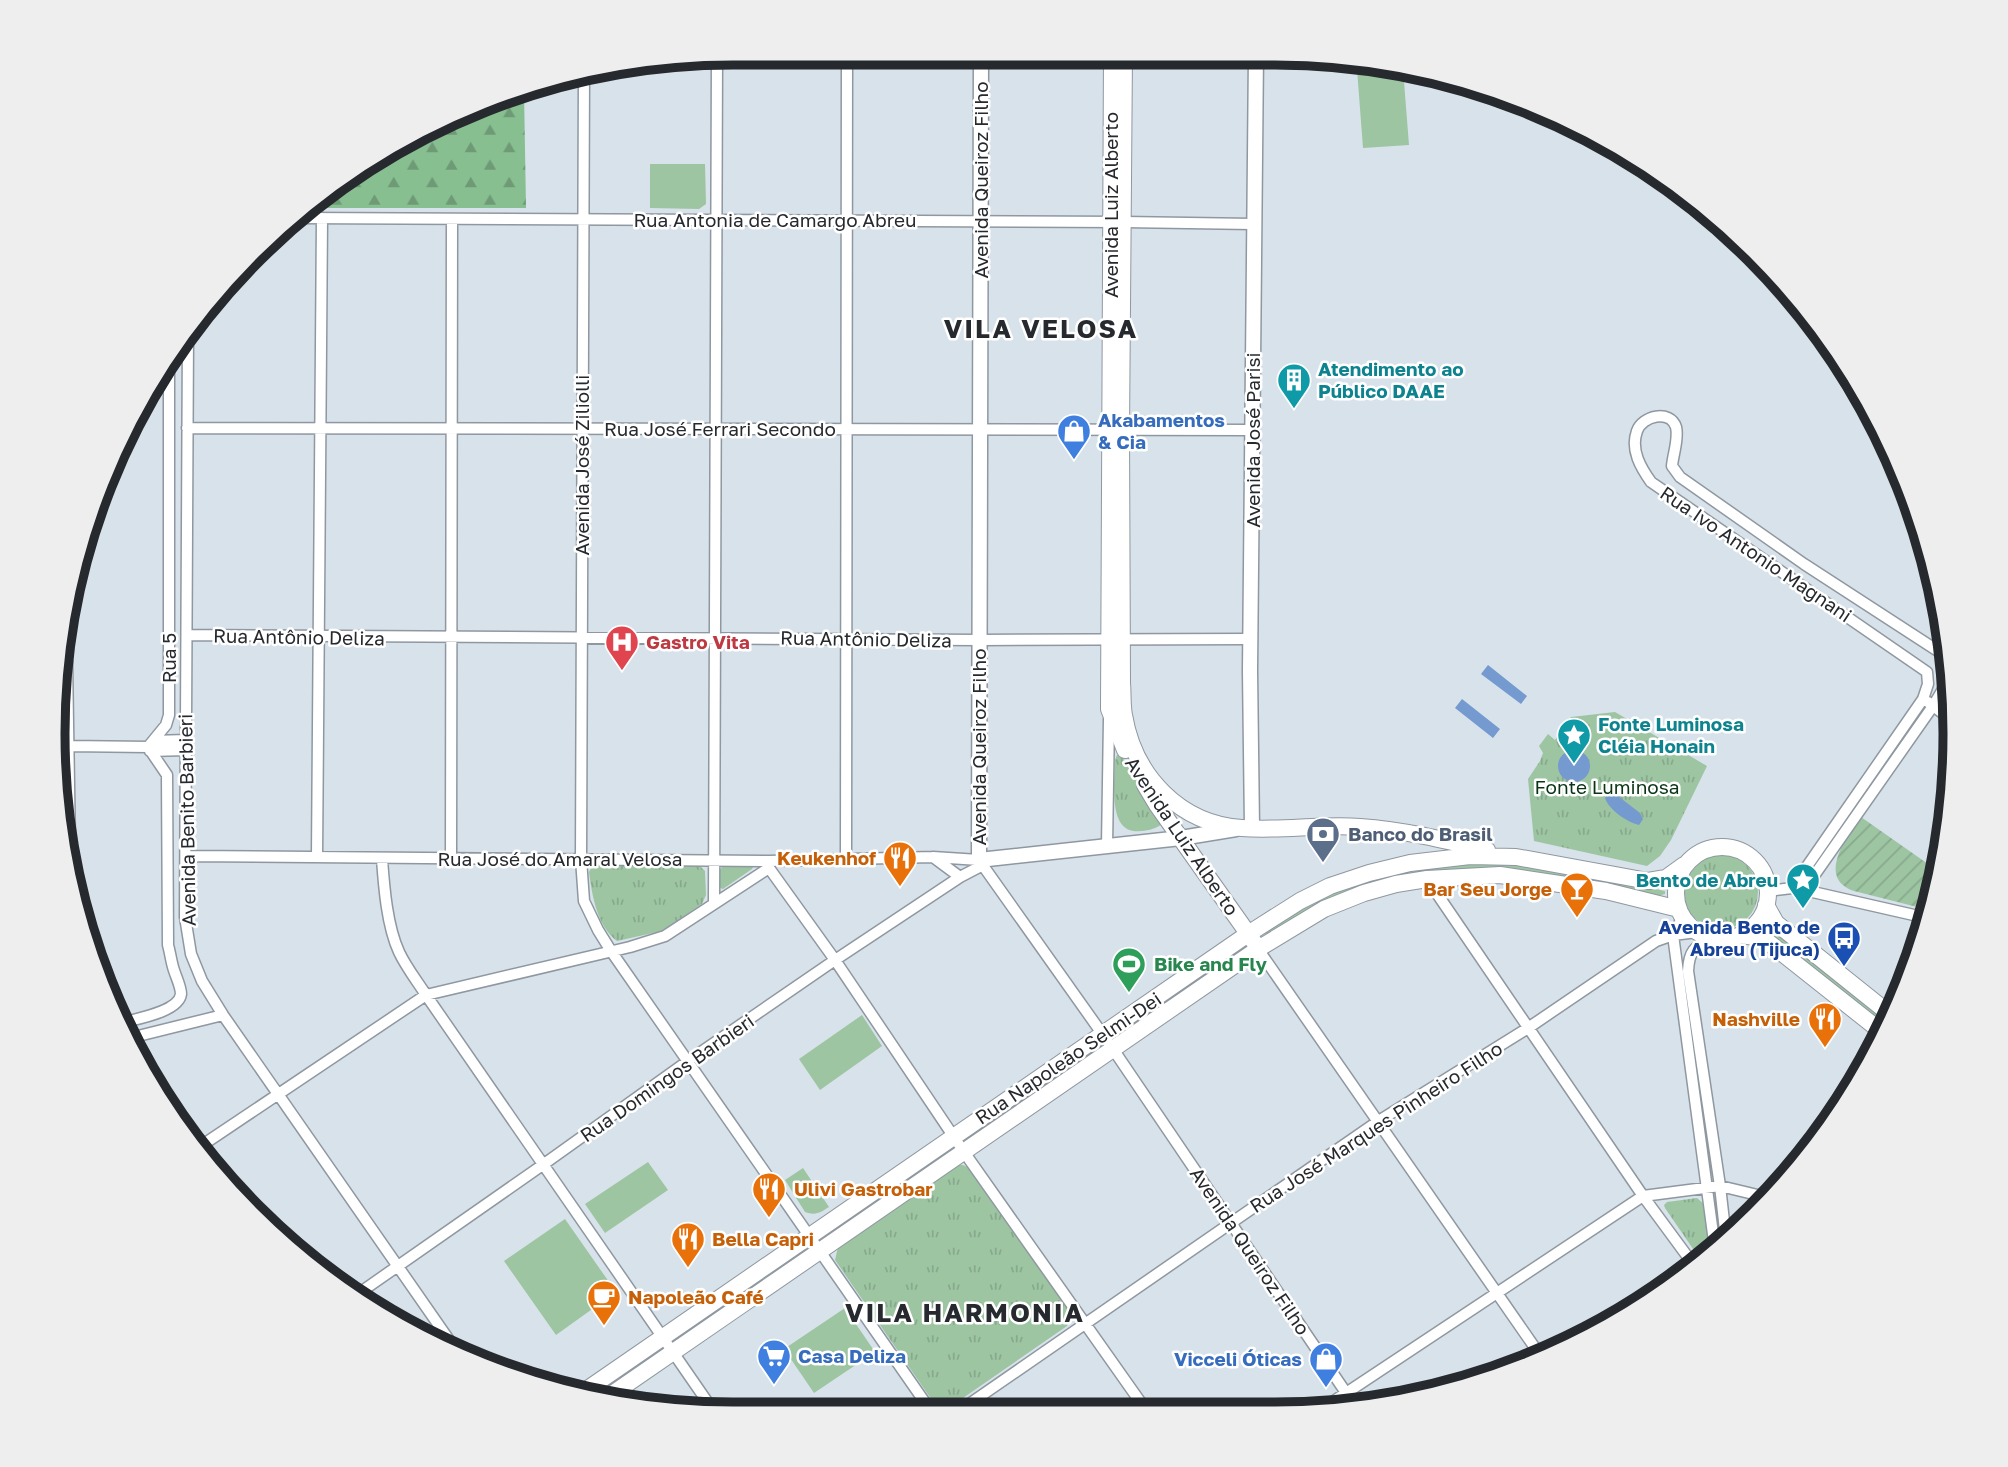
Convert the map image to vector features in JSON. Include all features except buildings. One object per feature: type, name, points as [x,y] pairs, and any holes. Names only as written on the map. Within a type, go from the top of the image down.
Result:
[{"type":"main road","name":"Avenida Luiz Alberto","points":[[1112,65],[1118,222]]},
{"type":"main road","name":"Avenida Luiz Alberto","points":[[1124,65],[1118,222],[1115,640],[1109,709],[1119,740],[1157,805],[1258,949]]},
{"type":"main road","name":"Avenida Luiz Alberto","points":[[1115,640],[1124,715],[1136,755],[1160,792],[1199,818]]},
{"type":"main road","name":"Rua José do Amaral Velosa","points":[[1199,818],[1246,828],[1360,827],[1421,835],[1517,857]]},
{"type":"main road","points":[[1767,898],[1760,918],[1752,928],[1726,939],[1704,935],[1681,913],[1676,892],[1684,865],[1705,849],[1720,846],[1747,854],[1758,864],[1765,877],[1767,898],[1776,923],[1883,1009]]},
{"type":"main road","name":"Rua Napoleão Selmi-Dei","points":[[592,1386],[1248,934],[1330,886],[1410,863],[1470,856],[1517,857],[1648,881],[1666,878],[1684,865]]},
{"type":"main road","name":"Rua Napoleão Selmi-Dei","points":[[616,1391],[1258,949],[1324,909],[1396,884],[1427,879],[1500,875],[1606,891],[1681,913]]},
{"type":"main road","points":[[1740,935],[1763,938],[1875,1026]]},
{"type":"street","points":[[714,903],[717,65]]},
{"type":"street","points":[[846,858],[847,65]]},
{"type":"street","name":"Avenida Queiroz Filho","points":[[981,65],[981,863],[1103,1034],[1349,1398]]},
{"type":"street","name":"Avenida José Parisi","points":[[1246,828],[1256,65]]},
{"type":"street","name":"Avenida José Ziliolli","points":[[584,82],[581,859],[584,901],[611,951],[925,1402]]},
{"type":"street","name":"Rua Antonia de Camargo Abreu","points":[[308,218],[1254,224]]},
{"type":"street","points":[[317,857],[322,218]]},
{"type":"street","points":[[451,858],[452,220]]},
{"type":"street","name":"Avenida Benito Barbieri","points":[[188,347],[185,917],[191,954],[202,981],[223,1015],[448,1337]]},
{"type":"street","name":"Rua 5","points":[[150,746],[166,725],[169,715],[169,375]]},
{"type":"street","name":"Rua Ivo Antonio Magnani","points":[[1923,699],[1928,684],[1927,672],[1651,482],[1640,467],[1635,450],[1637,431],[1644,421],[1656,416],[1669,419],[1675,425],[1677,437],[1672,466],[1680,477],[1804,564],[1939,652]]},
{"type":"street","name":"Rua José Ferrari Secondo","points":[[187,428],[1253,430]]},
{"type":"street","name":"Rua Antônio Deliza","points":[[187,635],[583,639],[1250,639]]},
{"type":"street","points":[[67,675],[70,818]]},
{"type":"street","name":"Rua Ivo Antonio Magnani","points":[[1798,889],[1942,691]]},
{"type":"street","points":[[1798,889],[1923,699],[1943,713]]},
{"type":"street","points":[[1107,846],[1109,709]]},
{"type":"street","points":[[69,746],[186,745]]},
{"type":"street","points":[[130,1021],[170,1008],[179,1000],[181,992],[168,945],[167,775],[150,746]]},
{"type":"street","name":"Rua José do Amaral Velosa","points":[[186,856],[713,860],[769,864],[846,858],[933,858],[981,863],[1246,828]]},
{"type":"street","points":[[933,858],[960,877]]},
{"type":"street","points":[[382,859],[391,927],[399,952],[707,1401]]},
{"type":"street","name":"Rua Domingos Barbieri","points":[[363,1290],[688,1061],[981,863]]},
{"type":"street","points":[[205,1143],[426,995],[665,936],[769,864],[964,1152],[1140,1402]]},
{"type":"street","points":[[1427,879],[1643,1196],[1689,1258]]},
{"type":"street","points":[[1767,898],[1798,889],[1917,916]]},
{"type":"street","points":[[1681,913],[1673,935],[1713,1237]]},
{"type":"street","name":"Rua José Marques Pinheiro Filho","points":[[972,1402],[1377,1122],[1528,1028],[1656,942],[1673,935],[1704,935]]},
{"type":"street","points":[[1704,935],[1689,956],[1688,971],[1725,1227]]},
{"type":"street","name":"Avenida Luiz Alberto","points":[[1258,949],[1535,1349]]},
{"type":"street","points":[[138,1036],[223,1015]]},
{"type":"street","points":[[1335,1399],[1643,1196],[1720,1186],[1757,1195]]},
{"type":"green space","points":[[1357,70],[1404,78],[1409,145],[1363,148]]},
{"type":"green space","points":[[524,98],[526,208],[320,208],[399,154],[478,116]]},
{"type":"green space","points":[[650,164],[705,164],[706,204],[699,209],[650,208]]},
{"type":"green space","name":"Fonte Luminosa","points":[[1615,712],[1707,766],[1671,840],[1660,856],[1647,866],[1534,841],[1528,779],[1543,753],[1539,746],[1548,734],[1555,740],[1571,717]]},
{"type":"green space","points":[[1117,755],[1121,755],[1162,819],[1161,825],[1148,830],[1133,831],[1125,828],[1120,821],[1116,812],[1114,790]]},
{"type":"green space","points":[[1861,817],[1930,865],[1920,908],[1854,891],[1843,885],[1837,877],[1836,867],[1838,856]]},
{"type":"green space","points":[[1714,855],[1728,855],[1742,861],[1752,871],[1758,892],[1752,913],[1742,923],[1728,929],[1714,929],[1700,923],[1690,913],[1684,899],[1684,885],[1690,871],[1700,861]]},
{"type":"green space","points":[[1493,861],[1564,870],[1665,891],[1665,894],[1658,896],[1413,875],[1269,935],[1264,933],[1317,895],[1413,868]]},
{"type":"green space","points":[[595,866],[700,866],[705,871],[706,895],[702,904],[662,931],[617,941],[600,919],[597,909],[589,872]]},
{"type":"green space","points":[[750,866],[752,869],[723,889],[720,888],[722,867]]},
{"type":"green space","points":[[1767,926],[1881,1013],[1877,1022],[1765,933]]},
{"type":"green space","points":[[1238,947],[1242,952],[1122,1034],[1120,1031]]},
{"type":"green space","points":[[862,1015],[882,1046],[820,1090],[799,1059]]},
{"type":"green space","points":[[1091,1047],[1094,1052],[1040,1089],[1035,1096],[974,1138],[970,1136],[970,1133]]},
{"type":"green space","points":[[948,1148],[951,1151],[949,1156],[826,1238],[824,1234]]},
{"type":"green space","points":[[648,1162],[668,1190],[605,1233],[585,1204]]},
{"type":"green space","points":[[956,1165],[963,1165],[969,1168],[1069,1311],[1070,1319],[1067,1326],[957,1402],[933,1402],[835,1260],[838,1247]]},
{"type":"green space","points":[[803,1168],[829,1207],[818,1213],[805,1212],[785,1180]]},
{"type":"green space","points":[[1697,1198],[1704,1204],[1709,1242],[1696,1253],[1665,1208],[1667,1202]]},
{"type":"green space","points":[[565,1219],[616,1292],[556,1335],[504,1261]]},
{"type":"green space","points":[[802,1248],[805,1254],[678,1340],[676,1337]]},
{"type":"green space","points":[[845,1308],[875,1352],[814,1393],[784,1349]]},
{"type":"green space","points":[[653,1351],[658,1351],[658,1356],[609,1390],[598,1388]]},
{"type":"water","points":[[1488,665],[1527,696],[1521,704],[1481,674]]},
{"type":"water","points":[[1462,699],[1500,729],[1493,738],[1455,708]]},
{"type":"water","name":"Fonte Luminosa Cléia Honain","points":[[1574,750],[1585,755],[1590,766],[1585,777],[1574,782],[1563,777],[1558,766],[1563,755]]},
{"type":"water","points":[[1608,793],[1614,793],[1640,813],[1643,819],[1639,825],[1610,807],[1605,798]]},
{"type":"place","name":"Atendimento ao Público DAAE","points":[[1294,410]]},
{"type":"place","name":"Akabamentos & Cia","points":[[1074,461]]},
{"type":"place","name":"Gastro Vita","points":[[622,672]]},
{"type":"place","name":"Fonte Luminosa Cléia Honain","points":[[1574,765]]},
{"type":"place","name":"Banco do Brasil","points":[[1323,864]]},
{"type":"place","name":"Keukenhof","points":[[900,888]]},
{"type":"place","name":"Bento de Abreu","points":[[1803,910]]},
{"type":"place","name":"Bar Seu Jorge","points":[[1577,919]]},
{"type":"place","name":"Avenida Bento de Abreu (Tijuca)","points":[[1844,968]]},
{"type":"place","name":"Bike and Fly","points":[[1129,994]]},
{"type":"place","name":"Nashville","points":[[1825,1049]]},
{"type":"place","name":"Ulivi Gastrobar","points":[[769,1219]]},
{"type":"place","name":"Bella Capri","points":[[688,1269]]},
{"type":"place","name":"Napoleão Café","points":[[604,1327]]},
{"type":"place","name":"Casa Deliza","points":[[774,1386]]},
{"type":"place","name":"Vicceli Óticas","points":[[1326,1389]]},
{"type":"district","name":"VILA VELOSA","points":[[1041,329]]},
{"type":"district","name":"VILA HARMONIA","points":[[965,1313]]}]
